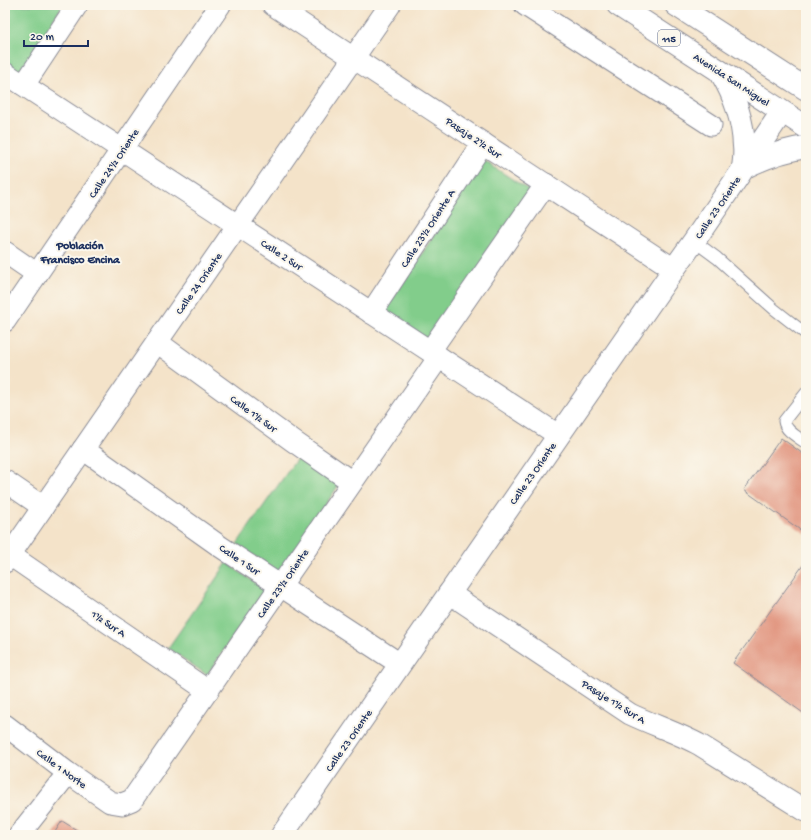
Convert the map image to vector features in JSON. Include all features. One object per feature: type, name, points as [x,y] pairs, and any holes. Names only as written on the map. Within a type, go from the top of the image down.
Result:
[{"type":"main road","name":"Avenida San Miguel","points":[[618,5],[806,127]]},
{"type":"main road","points":[[676,5],[806,89]]},
{"type":"main road","points":[[756,58],[770,79],[782,112],[806,109]]},
{"type":"main road","points":[[720,72],[728,85],[742,124],[744,146],[743,168],[769,156],[784,151],[806,147]]},
{"type":"main road","name":"Calle 23 Oriente","points":[[282,835],[782,112]]},
{"type":"street","points":[[24,85],[77,5]]},
{"type":"street","name":"Calle 24½ Oriente","points":[[5,321],[220,5]]},
{"type":"street","name":"Pasaje 2½ Sur","points":[[273,5],[674,269]]},
{"type":"street","name":"Calle 24 Oriente","points":[[7,559],[390,5]]},
{"type":"street","points":[[525,5],[711,125]]},
{"type":"street","name":"Calle 2 Sur","points":[[5,73],[558,435]]},
{"type":"street","name":"Calle 23½ Oriente A","points":[[371,313],[483,143]]},
{"type":"street","points":[[434,354],[546,184]]},
{"type":"street","points":[[5,252],[37,274]]},
{"type":"street","name":"Calle 1½ Sur","points":[[157,342],[352,482]]},
{"type":"street","name":"Calle 23½ Oriente","points":[[122,804],[132,800],[208,691],[352,482],[434,354]]},
{"type":"street","name":"Calle 1 Sur","points":[[83,449],[222,547],[400,664]]},
{"type":"street","points":[[5,481],[43,507]]},
{"type":"street","name":"1½ Sur A","points":[[7,559],[208,691]]},
{"type":"street","name":"Pasaje 1½ Sur A","points":[[449,593],[630,714],[685,737],[700,745],[806,811]]},
{"type":"street","name":"Calle 1 Norte","points":[[5,725],[68,773],[110,802],[122,804]]},
{"type":"street","points":[[19,835],[68,773]]},
{"type":"lane","points":[[694,241],[717,258],[774,309],[806,334]]},
{"type":"lane","points":[[806,393],[784,421],[784,426],[806,443]]},
{"type":"green space","points":[[5,5],[63,5],[19,72],[5,63]]},
{"type":"green space","points":[[483,160],[532,192],[428,342],[384,312]]},
{"type":"green space","points":[[300,454],[342,480],[279,574],[237,544]]},
{"type":"green space","points":[[227,563],[265,590],[207,675],[168,648]]},
{"type":"building","points":[[781,438],[806,456],[806,534],[744,490]]},
{"type":"building","points":[[806,561],[806,715],[733,663]]},
{"type":"building","points":[[62,821],[80,832],[78,835],[53,835]]},
{"type":"district","name":"Población Francisco Encina","points":[[80,252]]}]
